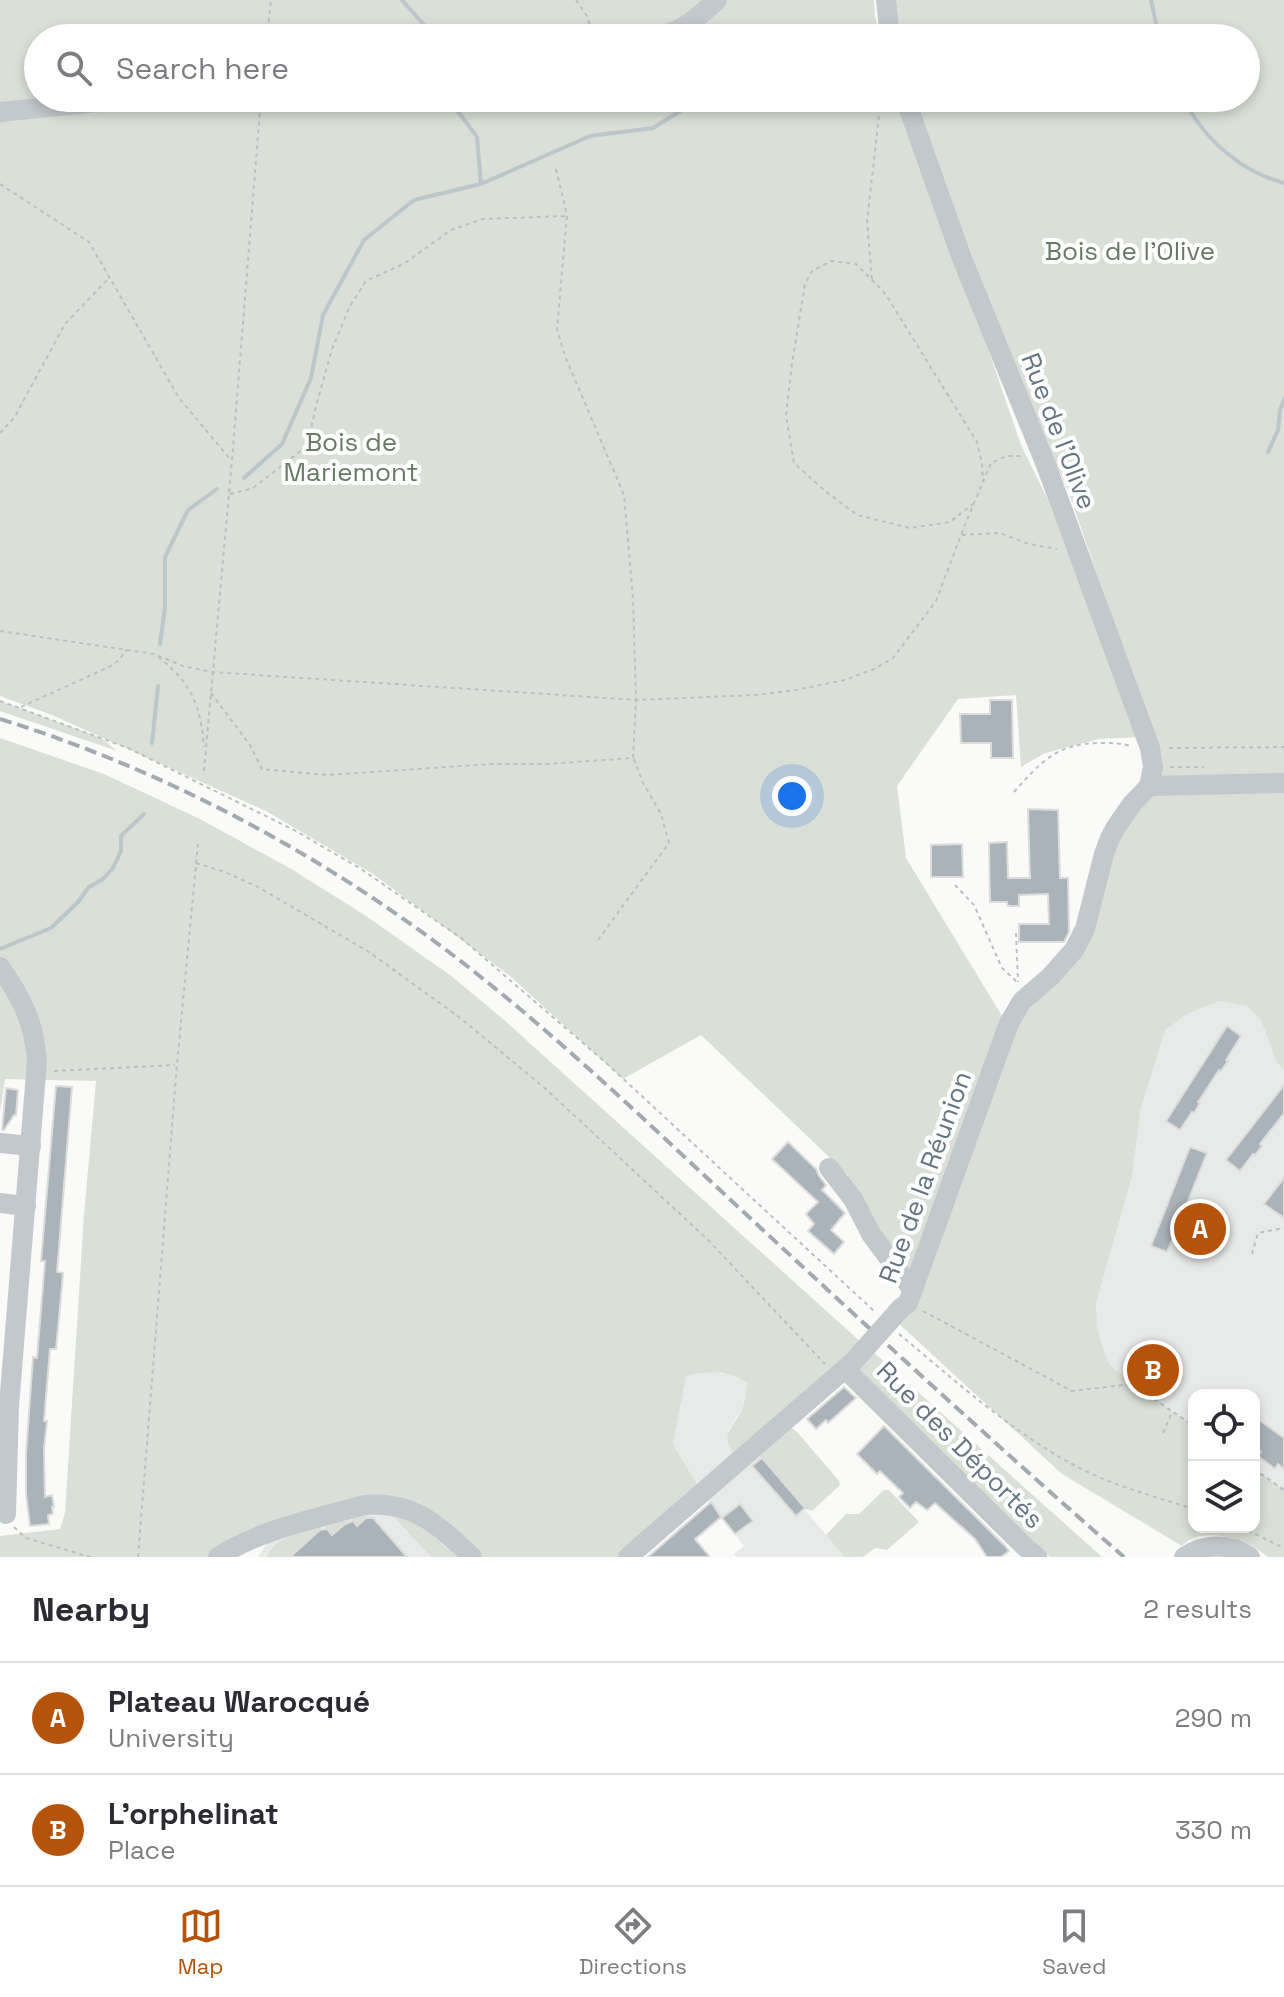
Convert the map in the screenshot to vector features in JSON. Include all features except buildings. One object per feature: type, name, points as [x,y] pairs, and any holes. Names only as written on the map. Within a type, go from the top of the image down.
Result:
[{"type":"street","points":[[689,24],[717,0]]},
{"type":"street","points":[[886,0],[889,24]]},
{"type":"street","points":[[0,112],[24,110]]},
{"type":"street","name":"Rue de l'Olive","points":[[910,112],[961,256],[1046,465],[1151,752],[1152,776],[1149,786]]},
{"type":"street","points":[[1149,786],[1284,783]]},
{"type":"street","name":"Rue de la Réunion","points":[[628,1557],[846,1369],[907,1300],[1009,1023],[1022,1001],[1050,977],[1074,950],[1085,929],[1110,838],[1132,804],[1149,786]]},
{"type":"street","points":[[0,967],[27,1012],[35,1044],[36,1071],[26,1206],[4,1406],[6,1514]]},
{"type":"street","points":[[0,1143],[31,1146]]},
{"type":"street","points":[[829,1168],[853,1199],[907,1300]]},
{"type":"street","points":[[0,1203],[26,1206]]},
{"type":"street","name":"Rue des Déportés","points":[[846,1369],[1028,1553]]},
{"type":"street","points":[[229,1554],[281,1529],[364,1505],[379,1504],[419,1513],[445,1531],[472,1557]]},
{"type":"street","points":[[1184,1557],[1201,1548],[1217,1546],[1235,1549],[1250,1557]]},
{"type":"path","points":[[268,24],[271,0]]},
{"type":"path","points":[[576,0],[590,24]]},
{"type":"path","points":[[204,771],[260,112]]},
{"type":"path","points":[[872,280],[867,222],[879,112]]},
{"type":"path","points":[[555,165],[567,215],[557,329],[565,356],[624,495],[633,598],[636,700],[633,758],[661,814],[669,843],[598,940]]},
{"type":"path","points":[[0,184],[89,242],[179,398],[232,460]]},
{"type":"path","points":[[229,494],[253,488],[307,446],[332,349],[350,306],[366,281],[405,263],[451,230],[483,219],[567,215]]},
{"type":"path","points":[[975,503],[950,522],[910,528],[857,515],[794,463],[786,415],[805,284],[812,271],[831,261],[856,264],[886,295],[977,442],[983,483]]},
{"type":"path","points":[[0,433],[14,418],[65,324],[109,277]]},
{"type":"path","points":[[0,631],[154,654],[183,666],[212,672],[636,700],[783,691],[845,680],[893,658],[936,601],[991,463],[1006,456],[1021,455],[1046,465]]},
{"type":"path","points":[[961,535],[1000,533],[1029,544],[1078,552]]},
{"type":"path","points":[[20,708],[109,667],[128,649]]},
{"type":"path","points":[[154,654],[183,681],[196,703],[201,717],[205,755]]},
{"type":"path","points":[[211,693],[250,745],[262,769],[327,775],[633,758]]},
{"type":"path","points":[[0,701],[128,748],[230,798],[331,850],[461,938],[605,1062],[883,1319]]},
{"type":"path","points":[[1014,792],[1037,766],[1068,746],[1116,743],[1151,752],[1284,747]]},
{"type":"path","points":[[138,1557],[177,1064],[198,844]]},
{"type":"path","points":[[196,863],[247,882],[369,952],[459,1017],[547,1090],[846,1369]]},
{"type":"path","points":[[955,885],[974,905],[1002,968],[1018,984],[1016,933]]},
{"type":"path","points":[[36,1071],[177,1064]]},
{"type":"path","points":[[1252,1254],[1258,1233],[1284,1228]]},
{"type":"path","points":[[907,1300],[1072,1391],[1132,1384],[1188,1422]]},
{"type":"path","points":[[894,1330],[964,1388],[1038,1443],[1116,1484],[1188,1507]]},
{"type":"path","points":[[1163,1433],[1173,1411]]},
{"type":"path","points":[[1260,1473],[1284,1490]]},
{"type":"path","points":[[1253,1533],[1284,1548]]},
{"type":"path","points":[[26,1538],[90,1557]]},
{"type":"shaded area","points":[[1220,1001],[1247,1006],[1261,1020],[1276,1061],[1284,1070],[1284,1490],[1260,1473],[1260,1389],[1188,1389],[1188,1422],[1110,1365],[1098,1331],[1096,1304],[1132,1177],[1141,1108],[1164,1030],[1187,1014]]},
{"type":"shaded area","points":[[703,1371],[736,1375],[749,1383],[742,1408],[728,1431],[753,1449],[845,1557],[736,1557],[734,1554],[744,1546],[702,1493],[673,1444],[685,1376]]},
{"type":"shaded area","points":[[369,1510],[393,1516],[431,1557],[258,1557],[274,1538]]},
{"type":"green space","name":"Bois de Mariemont","points":[[0,0],[874,0],[877,24],[24,24],[24,112],[901,112],[953,247],[1021,445],[1047,498],[1138,737],[1099,739],[1045,753],[1021,767],[1016,695],[958,699],[897,786],[906,858],[1002,1016],[910,1271],[867,1214],[847,1174],[701,1035],[623,1079],[510,976],[373,874],[266,811],[52,715],[0,696]]},
{"type":"green space","name":"Bois de l'Olive","points":[[892,0],[1284,0],[1284,778],[1166,780],[1155,769],[1119,638],[1069,493],[1001,342],[916,112],[1260,112],[1260,24],[896,24]]},
{"type":"green space","points":[[0,701],[101,738],[117,751],[0,711]]},
{"type":"green space","points":[[0,738],[104,774],[200,819],[293,870],[366,916],[450,975],[503,1019],[863,1344],[735,1455],[728,1436],[742,1409],[748,1383],[718,1372],[686,1376],[673,1444],[702,1493],[628,1557],[472,1557],[445,1531],[379,1504],[218,1557],[0,1557],[0,1536],[60,1529],[65,1513],[96,1081],[5,1079],[0,1111]]},
{"type":"green space","points":[[1284,788],[1284,1070],[1276,1061],[1261,1020],[1247,1006],[1220,1001],[1187,1014],[1165,1030],[1141,1108],[1132,1177],[1096,1304],[1098,1331],[1110,1365],[1188,1422],[1188,1533],[1260,1533],[1260,1473],[1284,1490],[1284,1557],[1268,1557],[1238,1540],[1213,1535],[1191,1539],[1182,1546],[1062,1474],[897,1322],[1015,1017],[1073,956],[1124,825],[1147,796],[1176,790]]},
{"type":"green space","points":[[871,1350],[1102,1557],[1050,1557],[1028,1539],[853,1369]]},
{"type":"green space","points":[[792,1428],[840,1485],[812,1511],[804,1509],[759,1456]]},
{"type":"green space","points":[[884,1490],[889,1490],[919,1522],[887,1550],[875,1548],[863,1557],[845,1557],[826,1535],[846,1514],[859,1514]]},
{"type":"green space","points":[[369,1514],[357,1525],[351,1519],[333,1535],[324,1526],[288,1557],[267,1557],[287,1537],[336,1521]]},
{"type":"green space","points":[[393,1516],[413,1518],[457,1557],[431,1557]]},
{"type":"waterway","points":[[402,0],[423,24]]},
{"type":"waterway","points":[[1151,0],[1156,24]]},
{"type":"waterway","points":[[458,112],[477,137],[481,184]]},
{"type":"waterway","points":[[244,478],[282,444],[311,378],[323,315],[364,240],[414,200],[481,184],[590,136],[653,128],[679,112]]},
{"type":"waterway","points":[[1191,112],[1207,134],[1229,155],[1253,171],[1284,183]]},
{"type":"waterway","points":[[1268,452],[1278,430],[1284,399]]},
{"type":"waterway","points":[[160,644],[165,607],[165,557],[188,510],[217,489]]},
{"type":"waterway","points":[[152,743],[158,686]]},
{"type":"waterway","points":[[0,949],[51,928],[89,887],[103,879],[113,868],[121,851],[121,836],[144,814]]},
{"type":"railway","points":[[0,719],[108,758],[214,806],[364,892],[457,958],[586,1066],[936,1389],[1124,1557]]},
{"type":"place","name":"Plateau Warocqué","points":[[1200,1229]]},
{"type":"place","name":"L'orphelinat","points":[[1153,1370]]}]
